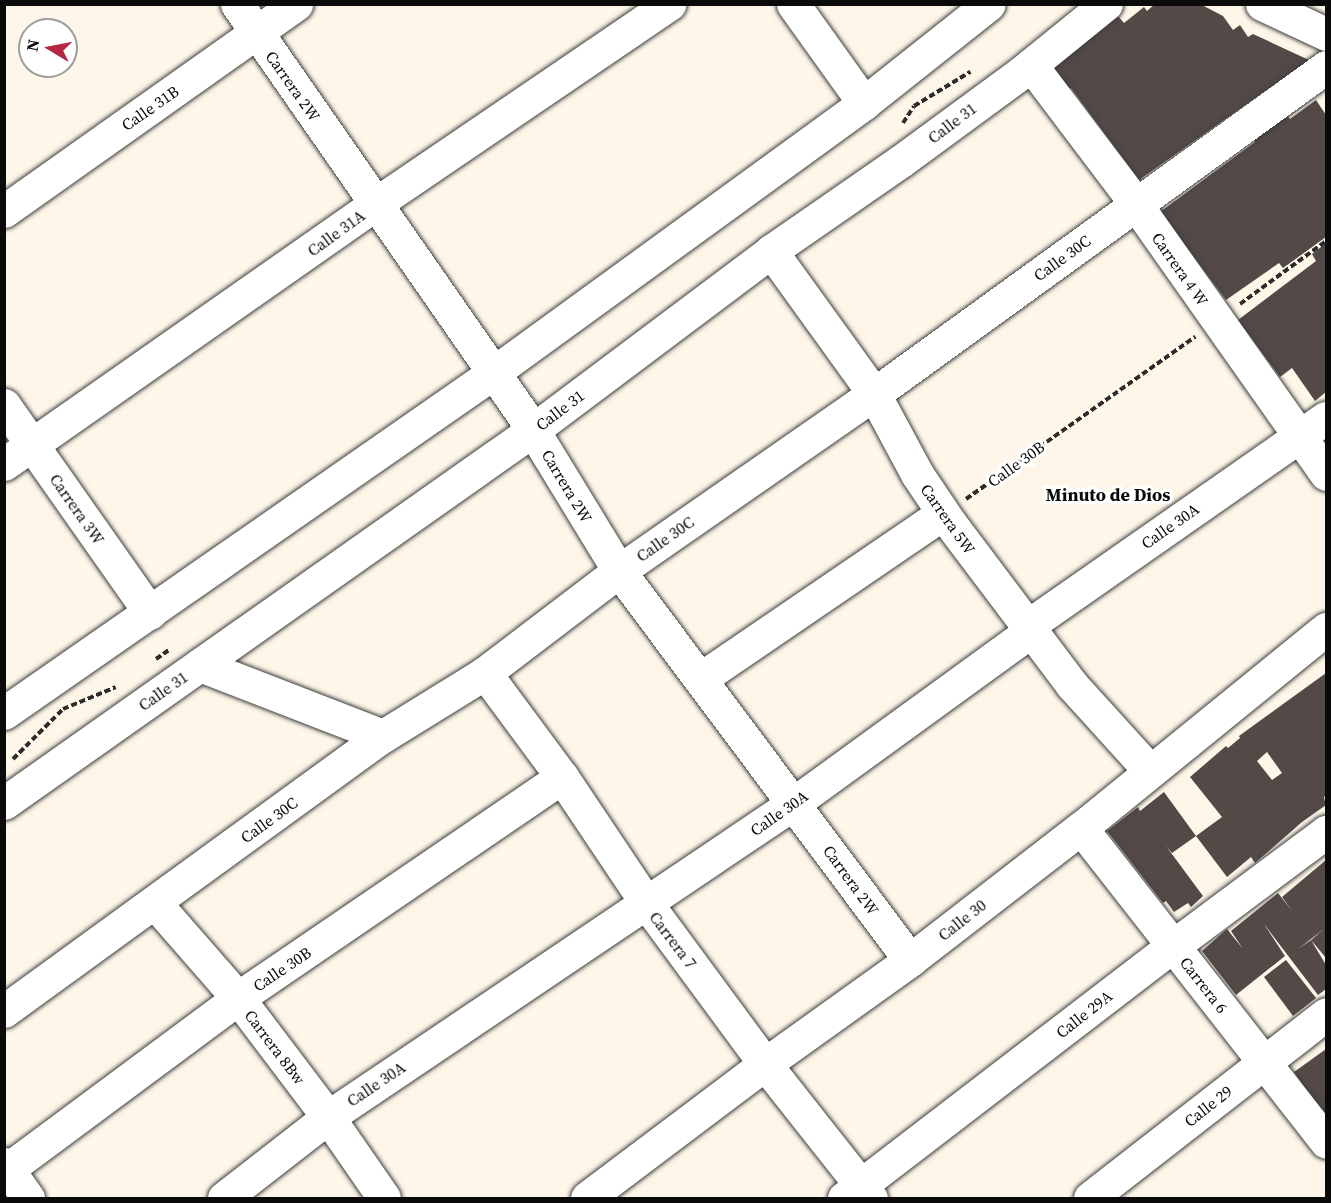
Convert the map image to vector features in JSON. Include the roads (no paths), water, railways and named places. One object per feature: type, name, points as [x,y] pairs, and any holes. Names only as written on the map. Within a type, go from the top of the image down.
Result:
[{"type":"street","name":"Carrera 2W","points":[[237,4],[533,430],[619,571],[910,960]]},
{"type":"street","name":"Calle 31B","points":[[4,211],[296,4]]},
{"type":"street","name":"Calle 31A","points":[[4,464],[375,204],[669,4]]},
{"type":"street","points":[[794,4],[864,104]]},
{"type":"street","points":[[4,713],[494,373],[864,104],[989,4]]},
{"type":"street","name":"Calle 31","points":[[4,803],[533,430],[771,251],[901,161],[1031,65],[1106,4]]},
{"type":"street","points":[[1262,4],[1317,21]]},
{"type":"street","name":"Carrera 4 W","points":[[1031,65],[1136,205],[1217,321],[1314,427],[1326,474]]},
{"type":"street","name":"Calle 30C","points":[[4,1011],[383,736],[485,673],[619,571],[874,394],[1326,67]]},
{"type":"street","name":"Carrera 5W","points":[[771,251],[874,394],[917,474],[943,513],[1072,685],[1149,770]]},
{"type":"street","name":"Carrera 3W","points":[[4,405],[150,613]]},
{"type":"street","name":"Calle 30A","points":[[224,1198],[328,1117],[794,802],[1029,630],[1036,620],[1314,427]]},
{"type":"street","points":[[700,680],[943,513]]},
{"type":"street","name":"Calle 30","points":[[587,1198],[765,1064],[910,960],[1081,828],[1149,770],[1326,629]]},
{"type":"street","points":[[200,665],[383,736]]},
{"type":"street","name":"Carrera 7","points":[[485,673],[562,777],[646,904],[858,1194]]},
{"type":"street","name":"Calle 30B","points":[[6,1167],[238,998],[562,777]]},
{"type":"street","name":"Carrera 6","points":[[1081,828],[1326,1142]]},
{"type":"street","name":"Calle 29A","points":[[858,1194],[1173,946],[1326,832]]},
{"type":"street","name":"Carrera 8Bw","points":[[154,903],[238,998],[328,1117],[384,1198]]},
{"type":"street","name":"Calle 29","points":[[1090,1198],[1326,1014]]},
{"type":"street","points":[[6,1167],[28,1198]]},
{"type":"district","name":"Minuto de Dios","points":[[1108,495]]}]
